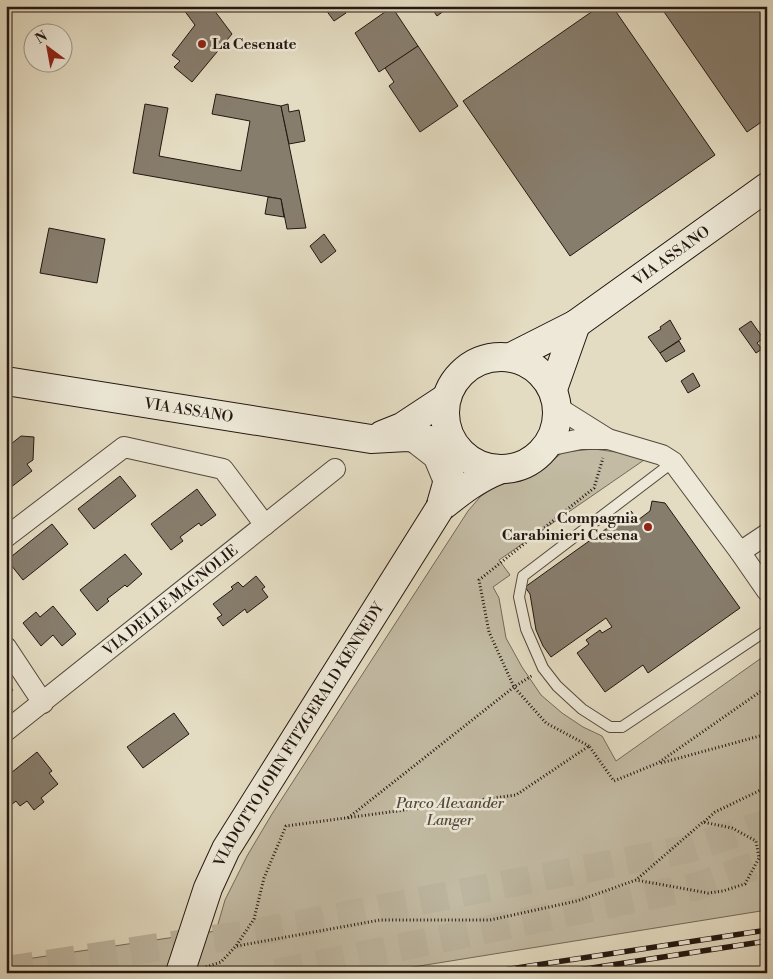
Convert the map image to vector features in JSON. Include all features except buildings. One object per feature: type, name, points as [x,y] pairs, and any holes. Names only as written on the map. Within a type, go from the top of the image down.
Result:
[{"type":"main road","name":"VIA ASSANO","points":[[511,357],[576,324],[767,187]]},
{"type":"main road","points":[[555,398],[543,374],[528,363],[511,357],[497,356],[483,359],[471,365],[456,380],[446,398],[444,414],[447,431],[455,446],[467,458],[482,466],[499,470],[513,468],[526,464],[538,456],[554,434],[557,421],[555,398],[576,324]]},
{"type":"main road","name":"VIA ASSANO","points":[[6,381],[371,439],[426,439],[455,446]]},
{"type":"main road","points":[[371,439],[402,427],[446,398]]},
{"type":"main road","name":"VIADOTTO JOHN FITZGERALD KENNEDY","points":[[192,971],[208,888],[226,849],[443,498],[455,446]]},
{"type":"main road","name":"VIADOTTO JOHN FITZGERALD KENNEDY","points":[[443,498],[499,470]]},
{"type":"street","points":[[555,398],[608,439]]},
{"type":"street","points":[[407,438],[434,458],[443,498]]},
{"type":"street","points":[[547,446],[581,439],[608,439],[654,453],[673,462],[740,552],[767,592]]},
{"type":"street","points":[[6,537],[124,447],[223,469],[265,525]]},
{"type":"street","name":"VIA DELLE MAGNOLIE","points":[[6,731],[335,469]]},
{"type":"street","points":[[740,552],[767,534]]},
{"type":"street","points":[[6,647],[43,703]]},
{"type":"lane","points":[[673,462],[523,576],[519,597],[526,629],[543,668],[557,686],[582,709],[610,727],[622,727],[767,630]]},
{"type":"path","points":[[347,818],[514,687],[543,668]]},
{"type":"path","points":[[658,763],[767,687]]},
{"type":"path","points":[[192,971],[221,962],[236,946],[254,919],[264,878],[286,826],[516,794],[589,746],[614,781],[658,763],[767,734]]},
{"type":"path","points":[[236,946],[380,920],[490,920],[577,901],[636,880],[715,812],[767,787]]},
{"type":"path","points":[[636,880],[708,893],[723,891],[745,884],[759,858],[756,840],[732,828],[704,822]]},
{"type":"green space","name":"Parco Alexander Langer","points":[[594,449],[623,453],[644,460],[499,560],[510,575],[493,587],[499,598],[506,638],[522,667],[541,695],[562,713],[583,727],[602,736],[616,761],[767,654],[767,910],[376,973],[6,973],[6,962],[216,931],[225,900],[247,856],[272,814],[468,511],[480,497],[495,486],[524,479],[537,473],[563,452]]},
{"type":"tunnel","points":[[6,970],[253,933],[688,849],[767,823]]},
{"type":"tunnel","points":[[276,973],[698,886],[767,861]]},
{"type":"railway","points":[[483,973],[767,930]]},
{"type":"railway","points":[[559,973],[767,941]]},
{"type":"place","name":"La Cesenate","points":[[202,44]]},
{"type":"place","name":"Compagnia Carabinieri Cesena","points":[[648,527]]}]
